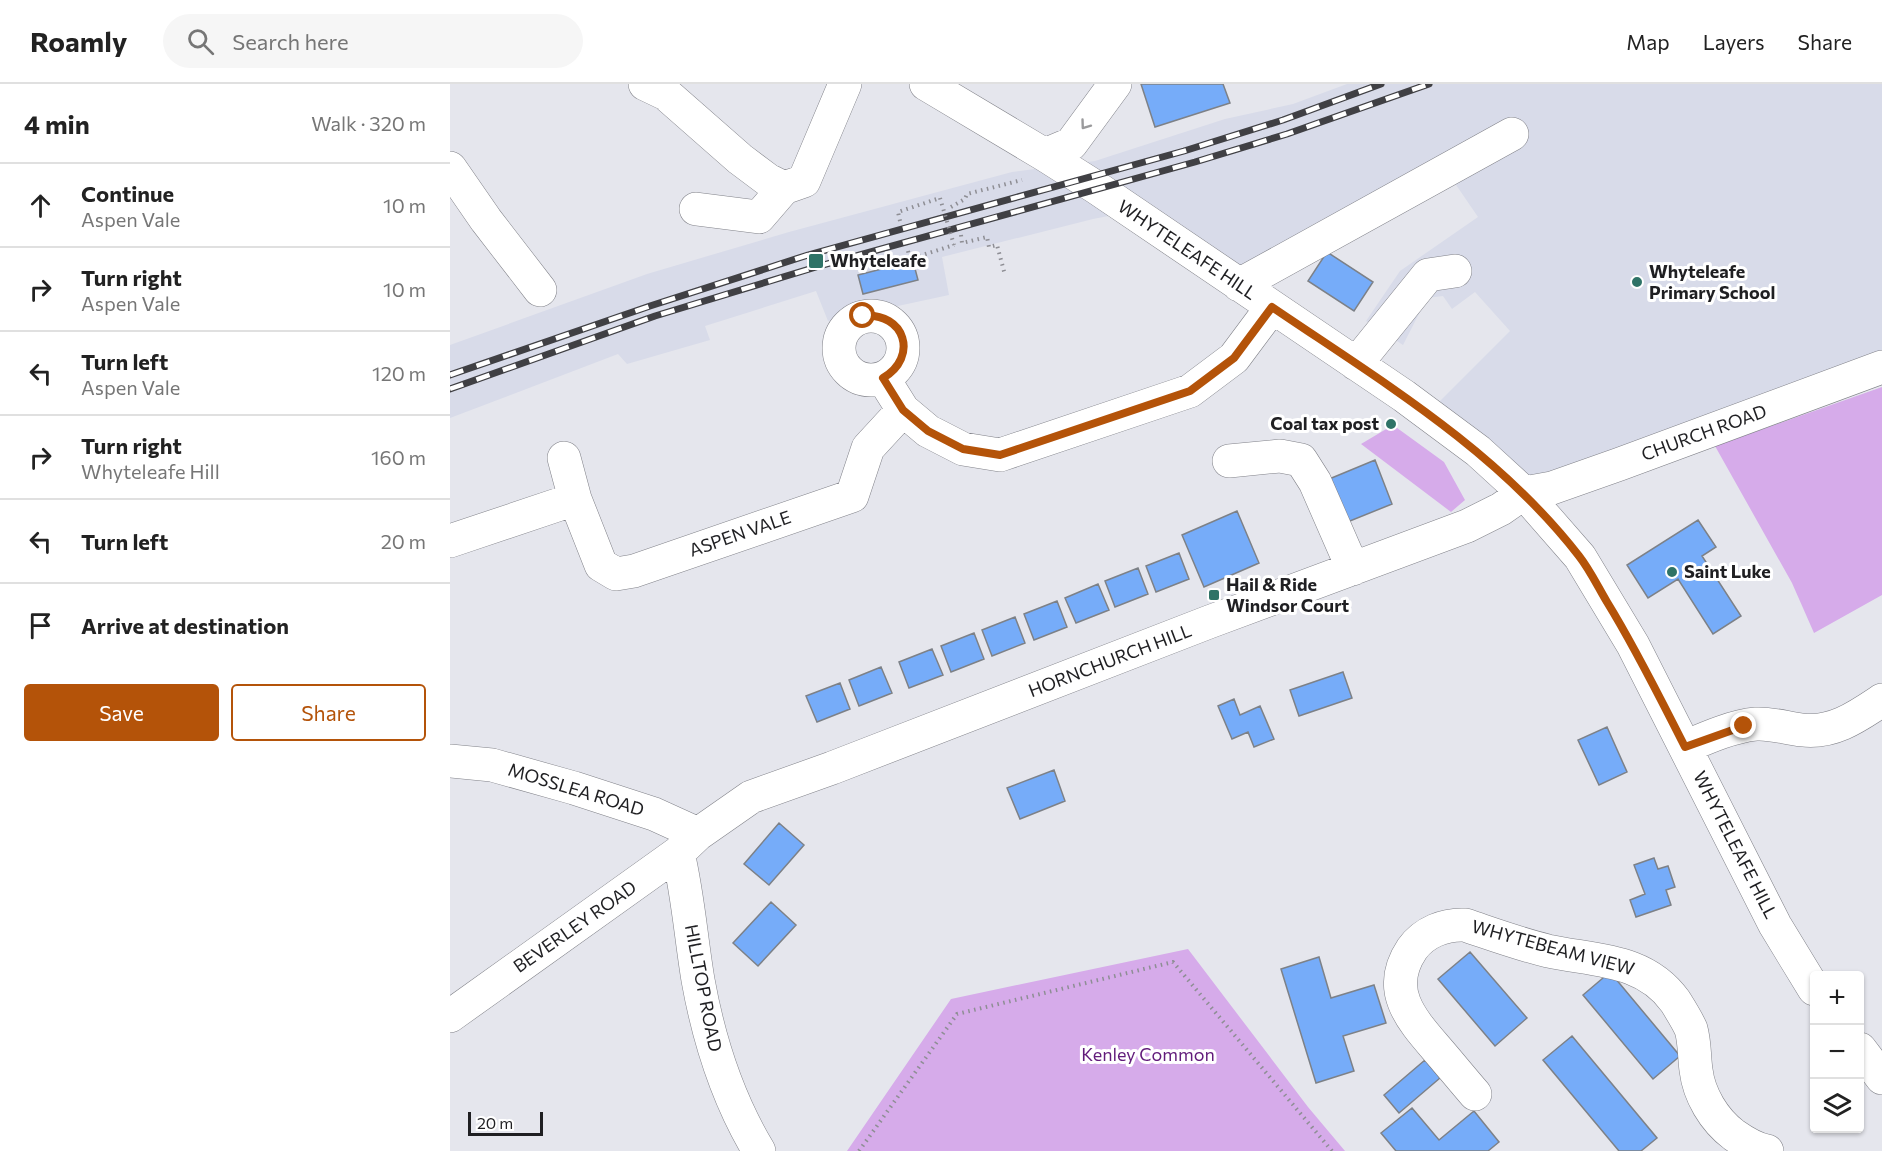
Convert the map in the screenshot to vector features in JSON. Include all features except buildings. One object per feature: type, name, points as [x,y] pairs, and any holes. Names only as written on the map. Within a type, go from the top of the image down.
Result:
[{"type":"street","points":[[645,84],[666,94],[740,159],[768,180],[784,188]]},
{"type":"street","points":[[696,209],[759,217],[784,188],[804,181],[845,84]]},
{"type":"street","name":"WHYTELEAFE HILL","points":[[926,84],[1045,155],[1404,396],[1478,451],[1524,493],[1580,557],[1633,645],[1775,925],[1810,981]]},
{"type":"street","points":[[1045,155],[1071,144],[1115,84]]},
{"type":"street","points":[[1239,285],[1512,134]]},
{"type":"street","points":[[450,168],[486,220],[540,290]]},
{"type":"street","points":[[1356,364],[1428,275],[1455,272]]},
{"type":"street","points":[[883,378],[903,410],[928,431],[963,449],[1000,455],[1190,391],[1234,358],[1272,307]]},
{"type":"street","name":"CHURCH ROAD","points":[[1524,493],[1552,488],[1882,367]]},
{"type":"street","name":"ASPEN VALE","points":[[564,459],[575,499],[601,565],[616,574],[634,571],[852,496],[868,448],[903,410]]},
{"type":"street","points":[[1229,461],[1280,456],[1301,460],[1315,482],[1353,569]]},
{"type":"street","name":"HORNCHURCH HILL","points":[[688,844],[751,797],[1467,526],[1501,509],[1524,493]]},
{"type":"street","points":[[450,541],[575,499]]},
{"type":"street","points":[[1685,747],[1744,726],[1767,725],[1804,730],[1845,724],[1882,700]]},
{"type":"street","name":"MOSSLEA ROAD","points":[[450,761],[492,765],[654,814],[688,844]]},
{"type":"street","name":"BEVERLEY ROAD","points":[[450,1016],[688,844]]},
{"type":"street","name":"HILLTOP ROAD","points":[[688,844],[698,980],[708,1031],[726,1086],[759,1151]]},
{"type":"street","name":"WHYTEBEAM VIEW","points":[[1475,1094],[1412,1020],[1404,1004],[1401,986],[1405,963],[1417,943],[1430,933],[1455,925],[1465,925],[1548,951],[1600,959],[1643,972],[1674,1000],[1690,1028],[1700,1087],[1716,1117],[1743,1141],[1767,1151]]},
{"type":"street","points":[[1864,1054],[1882,1078]]},
{"type":"path","points":[[951,207],[968,195],[1022,180]]},
{"type":"path","points":[[900,221],[898,212],[940,198],[954,244],[910,259],[908,251]]},
{"type":"path","points":[[961,235],[962,243],[987,237],[989,247],[997,245],[1005,274]]},
{"type":"path","points":[[859,1151],[957,1014],[1173,962],[1332,1151]]},
{"type":"shaded area","points":[[1347,84],[1882,84],[1882,358],[1527,484],[1436,405],[1510,331],[1475,292],[1452,309],[1443,296],[1427,298],[1403,345],[1366,321],[1400,271],[1478,217],[1452,179],[1256,282],[1144,209],[1093,219],[942,257],[949,295],[828,321],[816,291],[705,326],[710,340],[627,364],[618,354],[450,418],[450,345],[647,274],[789,232],[1012,172],[1095,161],[1225,119],[1293,104]]},
{"type":"green space","points":[[1882,387],[1882,595],[1814,633],[1792,583],[1715,446]]},
{"type":"green space","points":[[1393,425],[1444,462],[1465,500],[1451,512],[1361,444]]},
{"type":"green space","name":"Kenley Common","points":[[1188,949],[1308,1107],[1345,1151],[847,1151],[951,999]]},
{"type":"railway","points":[[450,375],[650,306],[808,255],[1184,151],[1283,120],[1381,84]]},
{"type":"railway","points":[[450,389],[655,316],[816,267],[1195,162],[1287,134],[1429,84]]},
{"type":"place","name":"Whyteleafe","points":[[816,261]]},
{"type":"place","name":"Whyteleafe Primary School","points":[[1637,282]]},
{"type":"place","name":"Coal tax post","points":[[1391,424]]},
{"type":"place","name":"Saint Luke","points":[[1672,572]]},
{"type":"place","name":"Hail & Ride Windsor Court","points":[[1214,595]]},
{"type":"route","points":[[863,316],[874,315],[884,318],[900,333],[904,343],[900,364],[893,373],[883,378],[903,410],[928,431],[963,449],[1000,455],[1190,391],[1234,358],[1272,307],[1404,396],[1478,451],[1524,493],[1580,557],[1633,645],[1685,747],[1744,726]]}]
